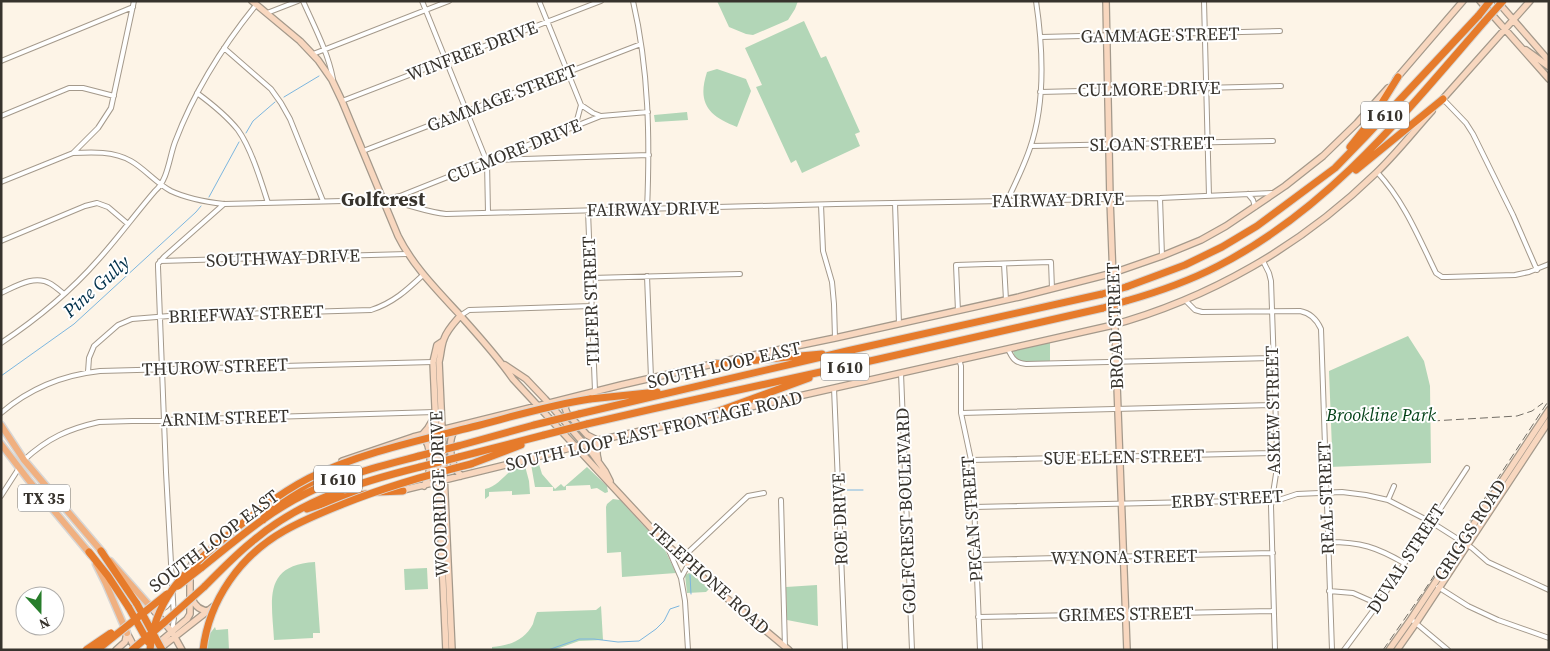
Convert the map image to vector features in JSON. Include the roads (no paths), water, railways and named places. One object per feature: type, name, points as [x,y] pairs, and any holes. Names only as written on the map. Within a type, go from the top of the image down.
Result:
[{"type":"highway","name":"SOUTH LOOP EAST","points":[[97,650],[150,606],[263,520],[295,499],[335,480],[364,470],[580,414],[847,351],[1102,294],[1185,265],[1222,247],[1256,226],[1334,168],[1366,136],[1490,1]]},
{"type":"highway","name":"SOUTH LOOP EAST","points":[[132,650],[255,539],[292,514],[340,490],[369,480],[587,424],[1103,308],[1161,291],[1218,266],[1274,232],[1312,204],[1351,170],[1397,122],[1503,1]]},
{"type":"highway","points":[[1334,168],[1370,122],[1398,77]]},
{"type":"highway","points":[[1326,192],[1442,99]]},
{"type":"highway","points":[[716,364],[847,351]]},
{"type":"highway","points":[[697,419],[782,389],[828,370]]},
{"type":"highway","points":[[151,650],[153,631],[160,611],[179,579],[222,540],[268,504],[295,486],[332,468],[387,449],[536,410],[590,399],[684,389]]},
{"type":"highway","points":[[202,650],[209,621],[220,594],[246,560],[272,538],[323,512],[378,491],[420,477],[493,457],[544,435]]},
{"type":"highway","points":[[263,520],[267,510],[277,502],[308,484],[384,446]]},
{"type":"highway","points":[[292,514],[360,494],[402,491]]},
{"type":"highway","name":"TX 35","points":[[101,551],[137,604],[162,650]]},
{"type":"highway","name":"TX 35","points":[[89,552],[108,576],[129,608],[151,650]]},
{"type":"highway","points":[[86,650],[150,606]]},
{"type":"main road","name":"BROAD STREET","points":[[1106,1],[1110,199],[1127,650]]},
{"type":"main road","name":"SOUTH LOOP EAST FRONTAGE ROAD","points":[[158,650],[190,614],[190,568],[194,559],[259,508],[291,486],[352,456],[436,431],[594,391],[1052,289],[1113,273],[1201,240],[1226,226],[1275,193],[1323,156],[1358,122],[1463,1]]},
{"type":"main road","points":[[1480,1],[1518,45],[1547,67]]},
{"type":"main road","points":[[1497,1],[1514,19],[1547,67],[1549,79]]},
{"type":"main road","name":"SOUTH LOOP EAST FRONTAGE ROAD","points":[[151,650],[210,610],[245,566],[281,534],[297,523],[323,510],[349,501],[437,483],[600,440],[1115,324],[1185,300],[1224,282],[1263,261],[1314,226],[1377,172],[1530,1]]},
{"type":"main road","name":"TELEPHONE ROAD","points":[[254,3],[300,41],[325,69],[342,101],[382,200],[407,254],[423,275],[501,362],[513,379],[666,544],[786,649]]},
{"type":"main road","name":"WOODRIDGE DRIVE","points":[[449,647],[437,483],[436,431],[438,415],[436,362],[443,348],[446,333],[460,316]]},
{"type":"main road","name":"TELEPHONE ROAD","points":[[501,362],[526,379],[548,403],[600,463],[612,484]]},
{"type":"main road","points":[[570,398],[565,405],[567,412],[587,436],[600,440],[596,452],[600,463]]},
{"type":"main road","name":"GRIGGS ROAD","points":[[1396,650],[1549,411]]},
{"type":"main road","points":[[424,486],[430,473],[427,440],[422,435],[438,415],[456,427],[450,443],[454,466],[461,476]]},
{"type":"main road","name":"WOODRIDGE DRIVE","points":[[438,415],[443,430],[449,647]]},
{"type":"main road","name":"GRIGGS ROAD","points":[[1464,544],[1549,421]]},
{"type":"main road","name":"TX 35","points":[[1,426],[24,460],[101,551]]},
{"type":"main road","name":"TX 35","points":[[1,444],[89,552]]},
{"type":"main road","points":[[52,507],[58,499]]},
{"type":"main road","points":[[101,551],[174,634],[182,650]]},
{"type":"main road","points":[[89,552],[136,650]]},
{"type":"main road","points":[[191,596],[198,608],[205,611],[210,610]]},
{"type":"main road","name":"GRIGGS ROAD","points":[[1389,650],[1414,621]]},
{"type":"main road","points":[[116,650],[125,642],[127,633]]},
{"type":"street","points":[[1,182],[74,153],[98,128],[111,108],[134,1]]},
{"type":"street","points":[[267,13],[298,1]]},
{"type":"street","points":[[303,1],[324,50],[335,86]]},
{"type":"street","points":[[422,1],[487,162],[488,213]]},
{"type":"street","points":[[313,54],[450,1]]},
{"type":"street","points":[[539,1],[581,105],[601,116]]},
{"type":"street","name":"WINFREE DRIVE","points":[[342,101],[601,1]]},
{"type":"street","points":[[633,1],[641,44],[648,112],[647,210]]},
{"type":"street","points":[[1007,202],[1030,146],[1036,120],[1042,63],[1041,37],[1036,1]]},
{"type":"street","points":[[1204,1],[1209,196]]},
{"type":"street","points":[[1,343],[23,328],[64,294],[98,260],[161,185],[174,145],[197,93],[254,3]]},
{"type":"street","points":[[1,61],[133,7]]},
{"type":"street","name":"GAMMAGE STREET","points":[[1041,37],[1280,32]]},
{"type":"street","name":"GAMMAGE STREET","points":[[363,151],[641,44]]},
{"type":"street","points":[[224,48],[271,89],[281,103],[290,119],[323,201]]},
{"type":"street","name":"CULMORE DRIVE","points":[[1040,92],[1281,86]]},
{"type":"street","points":[[1,116],[69,88],[83,88],[114,96]]},
{"type":"street","points":[[197,93],[214,105],[246,142],[268,203]]},
{"type":"street","points":[[1442,99],[1466,123],[1477,141],[1513,215],[1536,270]]},
{"type":"street","points":[[572,128],[577,120],[581,105]]},
{"type":"street","name":"CULMORE DRIVE","points":[[382,200],[400,196],[601,116],[648,112]]},
{"type":"street","name":"SLOAN STREET","points":[[1030,146],[1274,141]]},
{"type":"street","name":"FAIRWAY DRIVE","points":[[74,153],[97,152],[116,155],[130,160],[161,185],[188,198],[224,204],[382,200],[395,201],[435,213],[1007,202],[1275,193]]},
{"type":"street","points":[[487,162],[649,155]]},
{"type":"street","points":[[1377,172],[1397,197],[1436,273],[1442,277],[1515,275],[1536,270],[1549,264]]},
{"type":"street","points":[[1248,194],[1253,200],[1254,207]]},
{"type":"street","points":[[1160,198],[1162,256]]},
{"type":"street","points":[[1,240],[84,206],[97,203],[108,207],[128,224]]},
{"type":"street","points":[[895,203],[899,324]]},
{"type":"street","points":[[174,634],[158,267],[160,261],[224,204]]},
{"type":"street","points":[[821,205],[823,251],[832,282],[836,338]]},
{"type":"street","name":"TILFER STREET","points":[[588,211],[594,391]]},
{"type":"street","name":"SOUTHWAY DRIVE","points":[[160,261],[407,254]]},
{"type":"street","name":"ASKEW STREET","points":[[1263,261],[1270,277],[1277,453],[1272,500],[1275,650]]},
{"type":"street","points":[[958,310],[956,265],[1051,262],[1052,289]]},
{"type":"street","points":[[1004,264],[1006,300]]},
{"type":"street","points":[[591,278],[740,274]]},
{"type":"street","name":"BRIEFWAY STREET","points":[[88,372],[88,358],[93,348],[118,325],[132,319],[178,315],[371,310],[385,305],[400,296],[423,275]]},
{"type":"street","points":[[647,276],[650,378]]},
{"type":"street","points":[[1,293],[27,282],[39,280],[50,283],[64,294]]},
{"type":"street","points":[[1185,300],[1195,310],[1202,312],[1271,310]]},
{"type":"street","points":[[460,316],[470,310],[591,306]]},
{"type":"street","name":"REAL STREET","points":[[1271,310],[1308,313],[1314,317],[1322,334],[1332,650]]},
{"type":"street","points":[[1008,348],[1011,357],[1022,364],[1273,358]]},
{"type":"street","name":"PECAN STREET","points":[[959,359],[961,366],[961,413],[971,460],[980,650]]},
{"type":"street","name":"THUROW STREET","points":[[1,413],[15,402],[49,383],[88,372],[436,362]]},
{"type":"street","name":"GOLFCREST BOULEVARD","points":[[901,372],[912,650]]},
{"type":"street","name":"ROE DRIVE","points":[[834,388],[844,650]]},
{"type":"street","points":[[961,413],[1275,405]]},
{"type":"street","name":"ARNIM STREET","points":[[24,460],[36,449],[57,435],[76,427],[98,422],[438,415]]},
{"type":"street","name":"SUE ELLEN STREET","points":[[971,460],[1277,453]]},
{"type":"street","points":[[1,496],[19,468]]},
{"type":"street","name":"DUVAL STREET","points":[[1344,650],[1378,604],[1467,468]]},
{"type":"street","points":[[1388,500],[1394,486]]},
{"type":"street","points":[[682,558],[748,496],[764,493]]},
{"type":"street","name":"ERBY STREET","points":[[974,507],[1272,500],[1284,499],[1297,494],[1353,493],[1388,500],[1431,522],[1488,562],[1549,590]]},
{"type":"street","points":[[781,500],[786,649]]},
{"type":"street","points":[[1328,542],[1351,542],[1367,546],[1384,552],[1404,563]]},
{"type":"street","points":[[666,544],[681,578],[686,601],[688,650]]},
{"type":"street","name":"WYNONA STREET","points":[[976,560],[1273,553]]},
{"type":"street","points":[[681,578],[688,565]]},
{"type":"street","points":[[1437,586],[1468,606],[1498,620],[1549,638]]},
{"type":"street","points":[[1329,591],[1353,592],[1378,604]]},
{"type":"street","points":[[150,606],[162,609],[169,604],[173,595]]},
{"type":"street","name":"GRIMES STREET","points":[[978,617],[1274,611]]},
{"type":"street","points":[[1414,621],[1448,650]]},
{"type":"waterway","name":"Pine Gully","points":[[284,97],[319,76]]},
{"type":"waterway","name":"Pine Gully","points":[[246,133],[253,121],[275,102]]},
{"type":"waterway","name":"Pine Gully","points":[[209,197],[239,142]]},
{"type":"waterway","name":"Pine Gully","points":[[1,376],[74,324],[201,206]]},
{"type":"waterway","points":[[844,490],[863,490]]},
{"type":"waterway","points":[[690,575],[691,594]]},
{"type":"waterway","points":[[548,650],[579,639],[618,642],[639,641],[664,621],[670,609],[679,606]]},
{"type":"railway","points":[[1383,650],[1424,591],[1549,400]]},
{"type":"railway","points":[[1432,421],[1517,416],[1532,411],[1543,403]]},
{"type":"district","name":"Golfcrest","points":[[383,199]]},
{"type":"park label","name":"Brookline Park","points":[[1381,415]]}]
